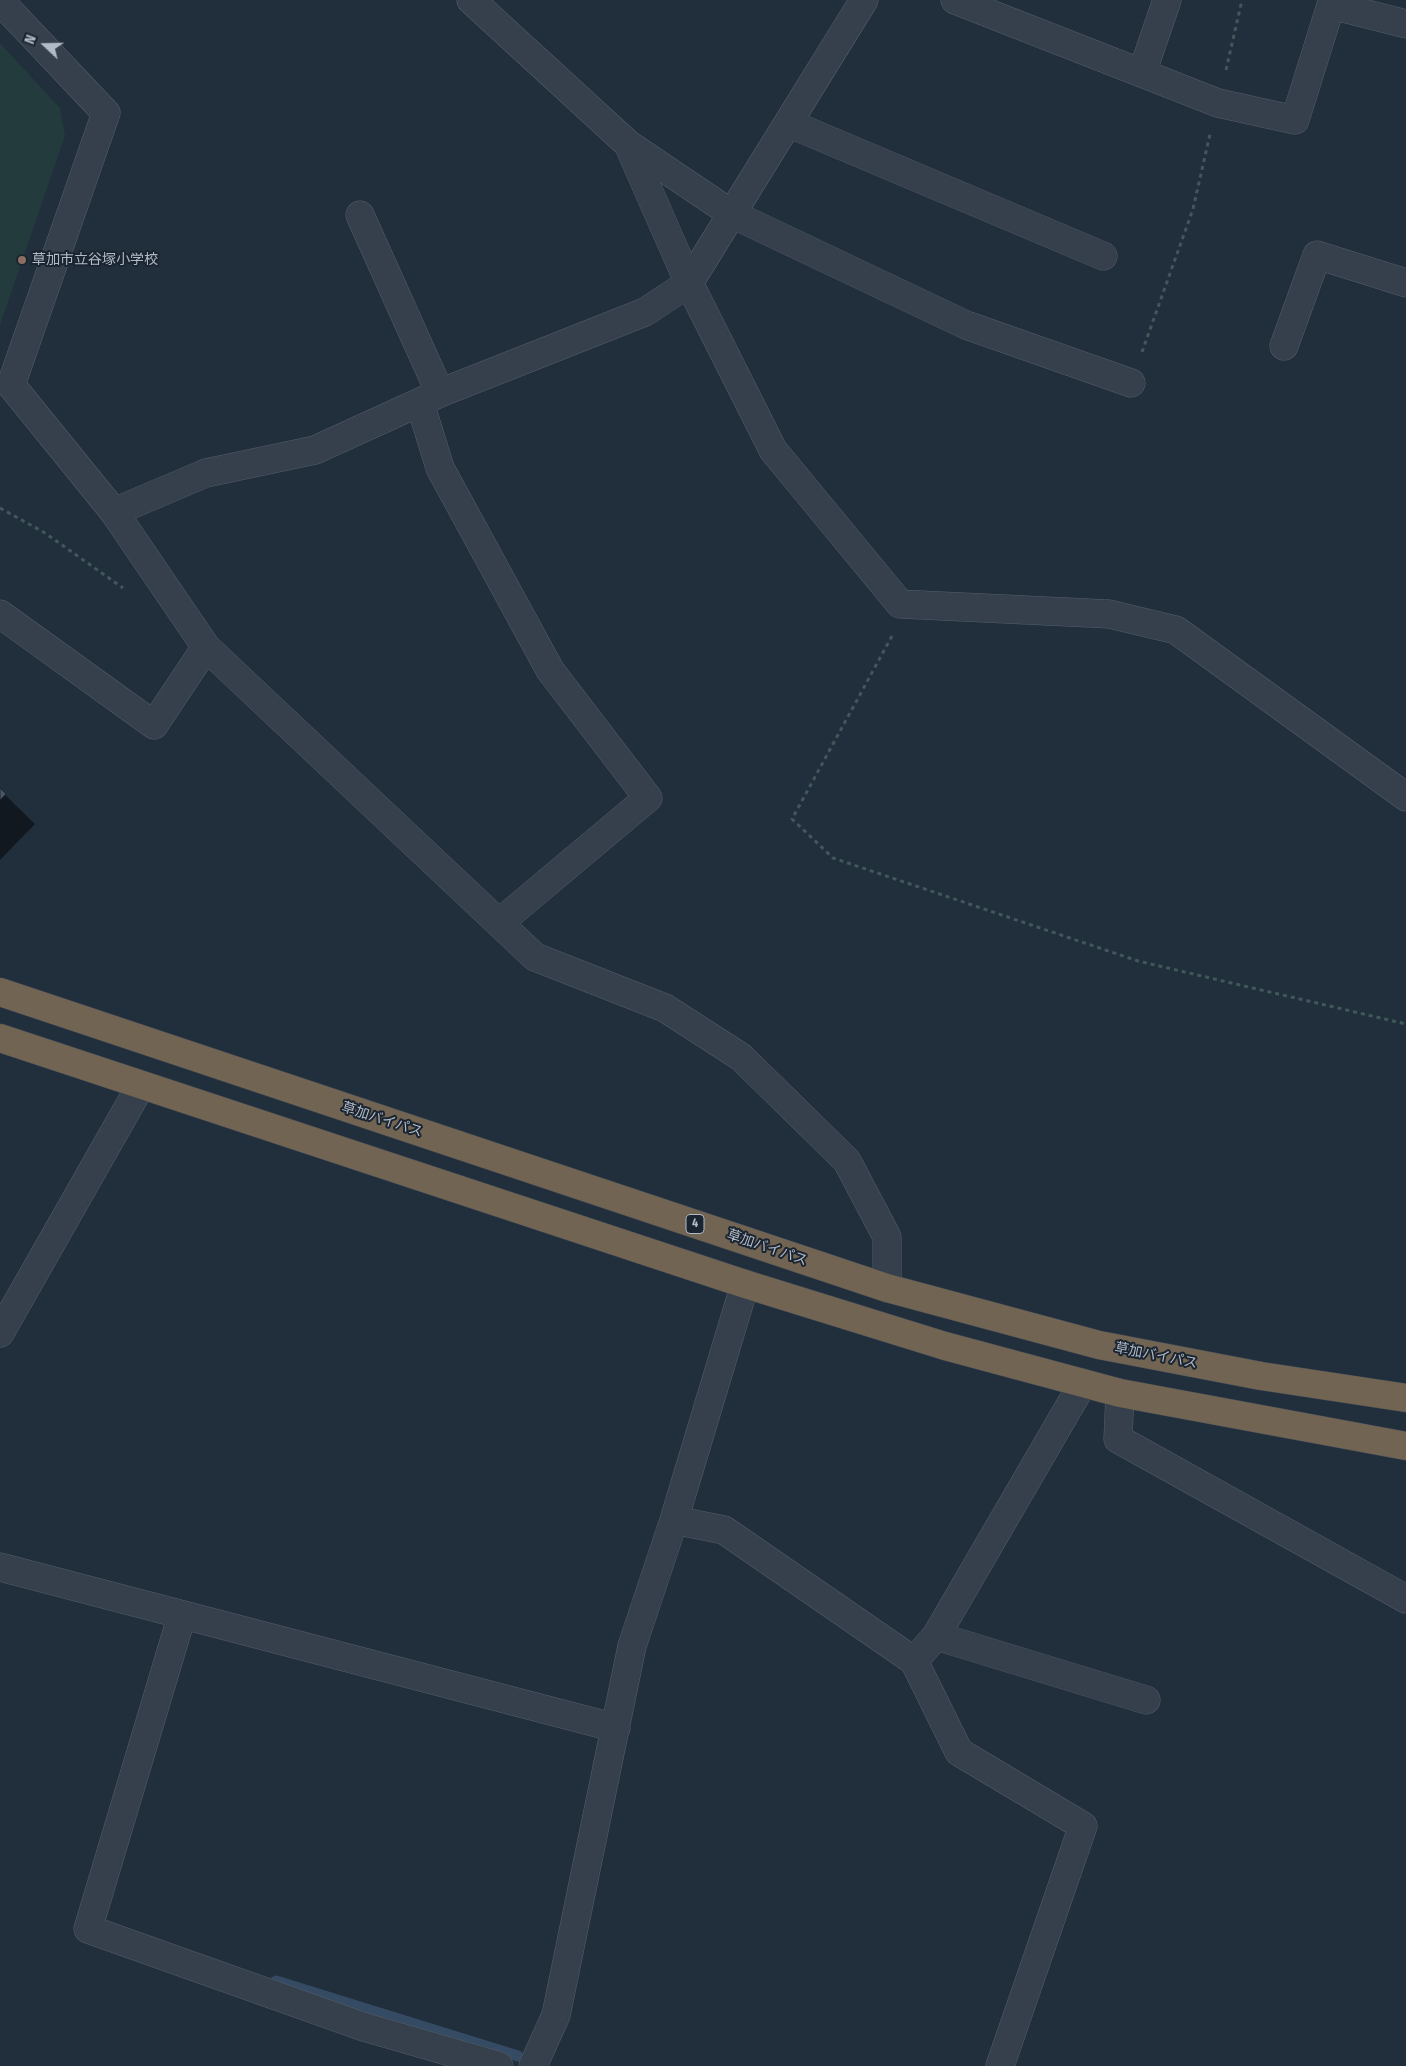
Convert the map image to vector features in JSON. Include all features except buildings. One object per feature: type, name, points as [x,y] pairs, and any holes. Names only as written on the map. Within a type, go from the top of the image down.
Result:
[{"type":"highway","name":"草加バイパス","points":[[0,992],[887,1288],[1099,1345],[1261,1376],[1406,1398]]},
{"type":"highway","points":[[0,1038],[745,1284],[945,1346],[1120,1393],[1406,1446]]},
{"type":"street","points":[[471,0],[628,144],[732,214],[966,325],[1130,383]]},
{"type":"street","points":[[114,512],[206,473],[315,450],[430,398],[645,312],[689,283],[864,0]]},
{"type":"street","points":[[955,0],[1218,103],[1295,120],[1330,5],[1406,24]]},
{"type":"street","points":[[1142,73],[1167,0]]},
{"type":"street","points":[[0,1],[106,112],[11,385],[114,512],[206,647],[535,957],[665,1008],[741,1057],[847,1161],[887,1237],[887,1288]]},
{"type":"street","points":[[788,123],[1103,256]]},
{"type":"street","points":[[628,144],[689,283],[773,450],[900,604],[1109,614],[1176,630],[1406,797]]},
{"type":"street","points":[[360,215],[430,398],[440,468],[550,670],[648,798],[499,923]]},
{"type":"street","points":[[1284,346],[1317,255],[1406,283]]},
{"type":"street","points":[[0,614],[154,725],[206,647]]},
{"type":"street","points":[[0,1334],[141,1085]]},
{"type":"street","points":[[533,2066],[556,2014],[632,1646],[674,1520],[745,1284]]},
{"type":"street","points":[[914,1661],[936,1636],[1083,1383]]},
{"type":"street","points":[[1120,1393],[1118,1439],[1406,1598]]},
{"type":"street","points":[[674,1520],[724,1530],[914,1661],[959,1752],[1083,1826],[1000,2066]]},
{"type":"street","points":[[0,1567],[616,1728]]},
{"type":"street","points":[[182,1615],[88,1929],[364,2027],[499,2066]]},
{"type":"street","points":[[936,1636],[1146,1700]]},
{"type":"path","points":[[1130,383],[1193,209],[1242,0]]},
{"type":"path","points":[[0,508],[45,533],[126,590]]},
{"type":"path","points":[[910,604],[792,819],[833,858],[1138,962],[1406,1024]]},
{"type":"green space","points":[[0,43],[60,108],[65,136],[0,325]]},
{"type":"waterway","points":[[276,1981],[518,2056]]},
{"type":"place","name":"草加市立谷塚小学校","points":[[22,260]]}]
